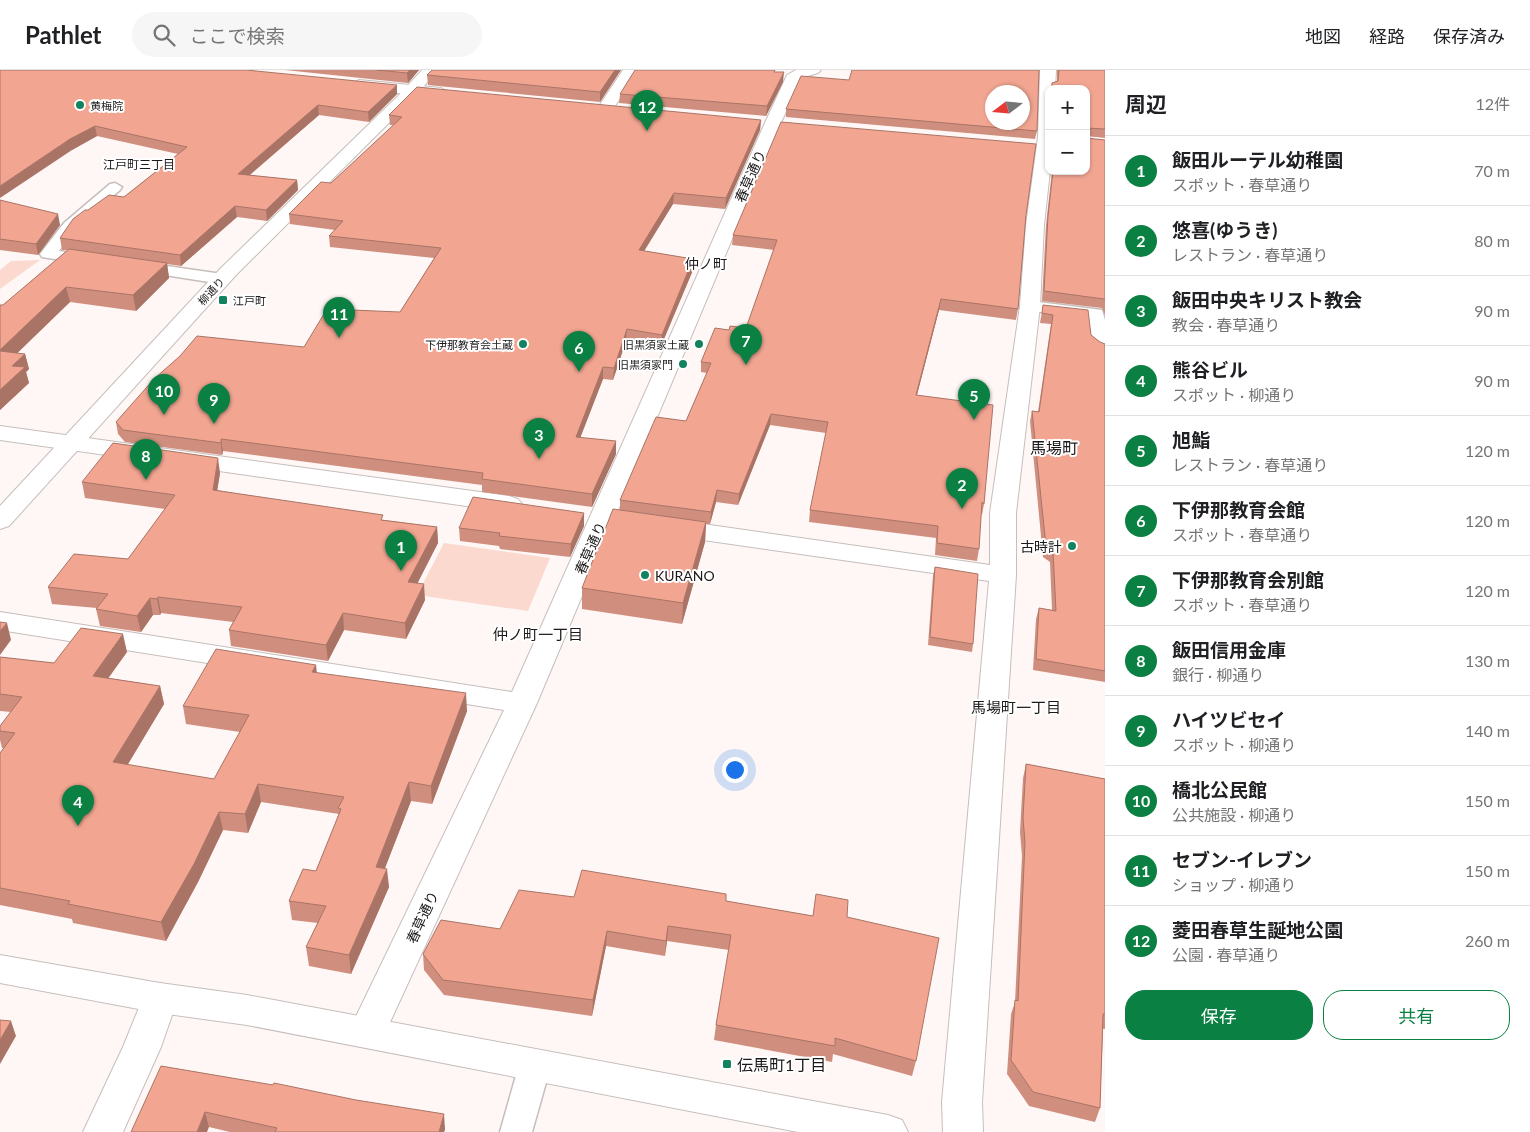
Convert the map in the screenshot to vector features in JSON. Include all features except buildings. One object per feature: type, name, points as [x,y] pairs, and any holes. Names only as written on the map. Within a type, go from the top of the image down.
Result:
[{"type":"street","name":"柳通り","points":[[0,521],[222,279],[430,70]]},
{"type":"street","points":[[605,109],[631,70]]},
{"type":"street","name":"春草通り","points":[[366,1033],[522,703],[613,519],[772,124],[795,76],[813,70]]},
{"type":"street","points":[[963,1132],[962,1102],[1003,575],[1003,513],[1030,306],[1041,142],[1048,70]]},
{"type":"street","points":[[343,83],[461,95]]},
{"type":"street","points":[[586,107],[624,111]]},
{"type":"street","points":[[0,433],[535,508]]},
{"type":"street","points":[[613,519],[1003,575]]},
{"type":"street","points":[[0,621],[522,703]]},
{"type":"street","points":[[0,969],[160,998],[247,1010],[888,1132]]},
{"type":"street","points":[[103,1132],[142,1047],[160,998]]},
{"type":"lane","points":[[106,262],[48,254],[69,226],[115,187]]},
{"type":"lane","points":[[126,265],[222,279]]},
{"type":"lane","points":[[1030,306],[1096,314],[1098,344],[1105,347]]},
{"type":"lane","points":[[516,1132],[535,1065]]},
{"type":"shaded area","points":[[40,260],[0,289],[0,270],[11,261]]},
{"type":"shaded area","points":[[444,543],[550,558],[528,611],[417,595]]},
{"type":"place","name":"黄梅院","points":[[80,105]]},
{"type":"place","name":"菱田春草生誕地公園","points":[[647,131]]},
{"type":"place","name":"江戸町","points":[[223,300]]},
{"type":"place","name":"セブン-イレブン","points":[[339,338]]},
{"type":"place","name":"下伊那教育会土蔵","points":[[523,344]]},
{"type":"place","name":"旧黒須家土蔵","points":[[699,344]]},
{"type":"place","name":"旧黒須家門","points":[[683,364]]},
{"type":"place","name":"下伊那教育会別館","points":[[746,365]]},
{"type":"place","name":"下伊那教育会館","points":[[579,372]]},
{"type":"place","name":"橋北公民館","points":[[164,415]]},
{"type":"place","name":"旭鮨","points":[[974,420]]},
{"type":"place","name":"ハイツビセイ","points":[[214,424]]},
{"type":"place","name":"飯田中央キリスト教会","points":[[539,459]]},
{"type":"place","name":"飯田信用金庫","points":[[146,480]]},
{"type":"place","name":"悠喜(ゆうき)","points":[[962,509]]},
{"type":"place","name":"古時計","points":[[1072,546]]},
{"type":"place","name":"飯田ルーテル幼稚園","points":[[401,571]]},
{"type":"place","name":"KURANO","points":[[645,575]]},
{"type":"place","name":"熊谷ビル","points":[[78,826]]},
{"type":"place","name":"伝馬町1丁目","points":[[727,1064]]},
{"type":"district","name":"江戸町三丁目","points":[[139,164]]},
{"type":"district","name":"仲ノ町","points":[[706,263]]},
{"type":"district","name":"馬場町","points":[[1054,447]]},
{"type":"district","name":"仲ノ町一丁目","points":[[538,634]]},
{"type":"district","name":"馬場町一丁目","points":[[1016,707]]}]
